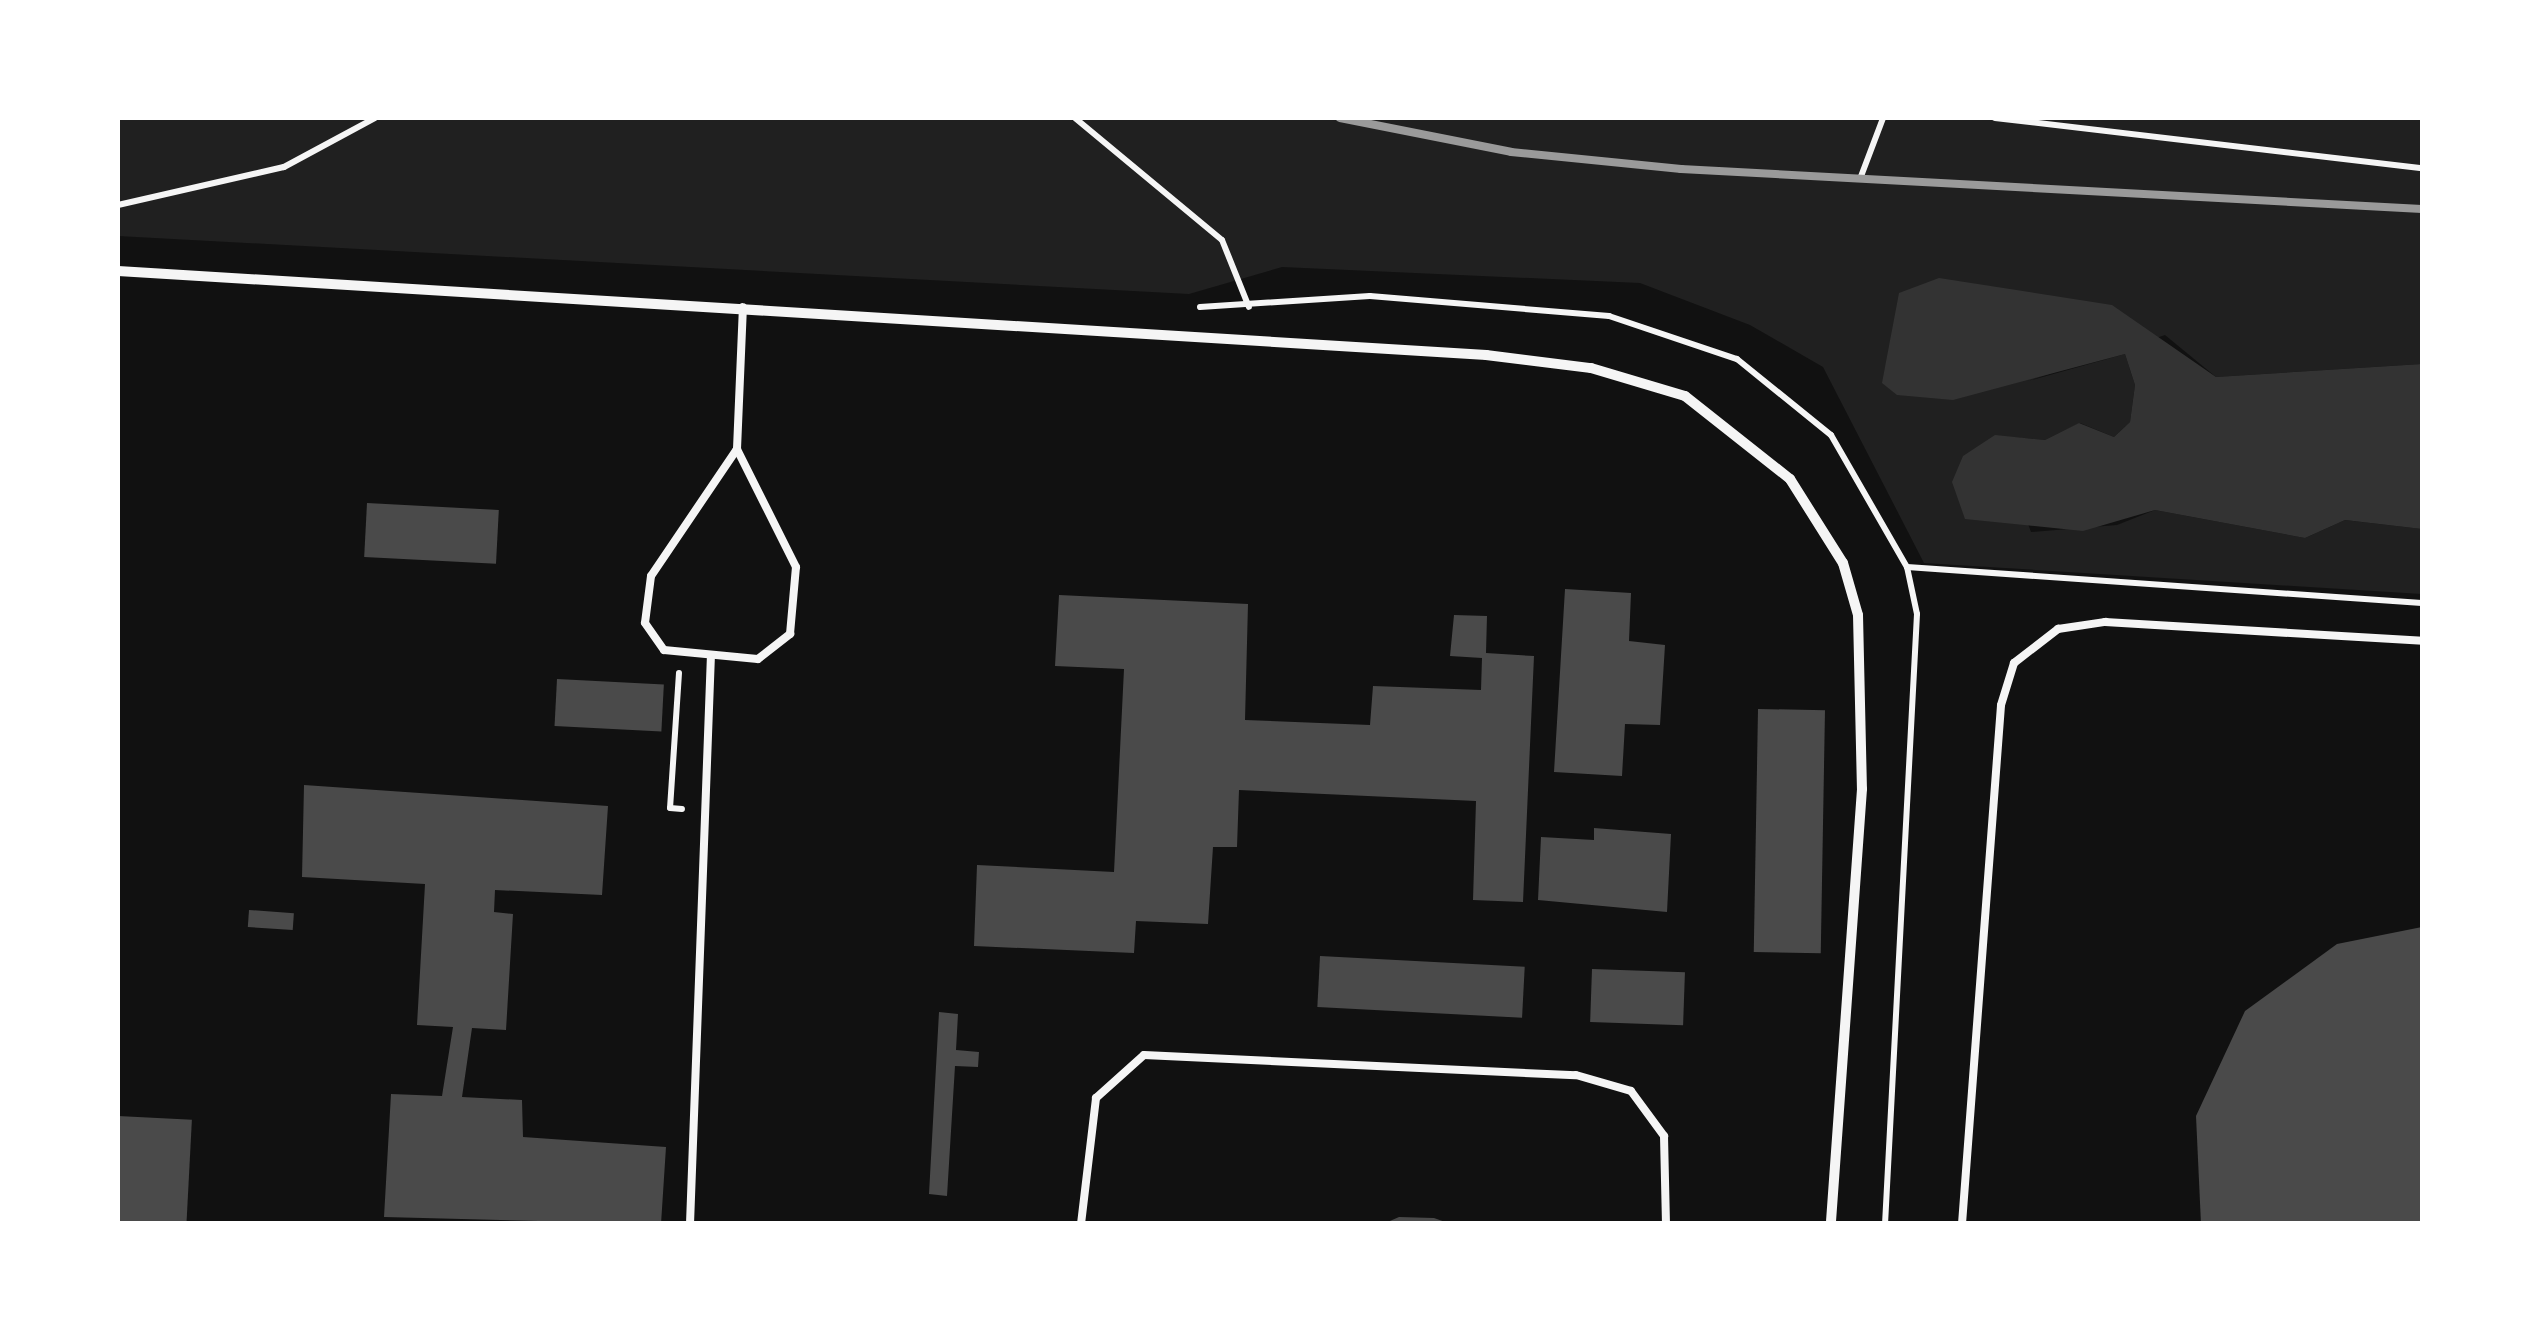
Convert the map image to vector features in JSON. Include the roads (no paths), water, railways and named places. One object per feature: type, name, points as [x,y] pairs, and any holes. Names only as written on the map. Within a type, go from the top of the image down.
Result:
[{"type":"street","points":[[118,271],[743,305],[1591,368],[1685,396],[1761,450],[1843,563],[1866,680],[1832,1224]]},
{"type":"lane","points":[[737,449],[651,576],[645,623],[664,650],[758,659],[790,634],[796,567],[737,449],[743,305]]},
{"type":"lane","points":[[1962,1224],[2001,705],[2014,663],[2058,629],[2105,622],[2422,641]]},
{"type":"lane","points":[[690,1224],[711,655]]},
{"type":"lane","points":[[1080,1224],[1096,1098],[1144,1055],[1576,1074],[1631,1091],[1664,1136],[1666,1224]]},
{"type":"railway","points":[[1340,118],[1511,152],[1681,169],[2422,209]]}]
